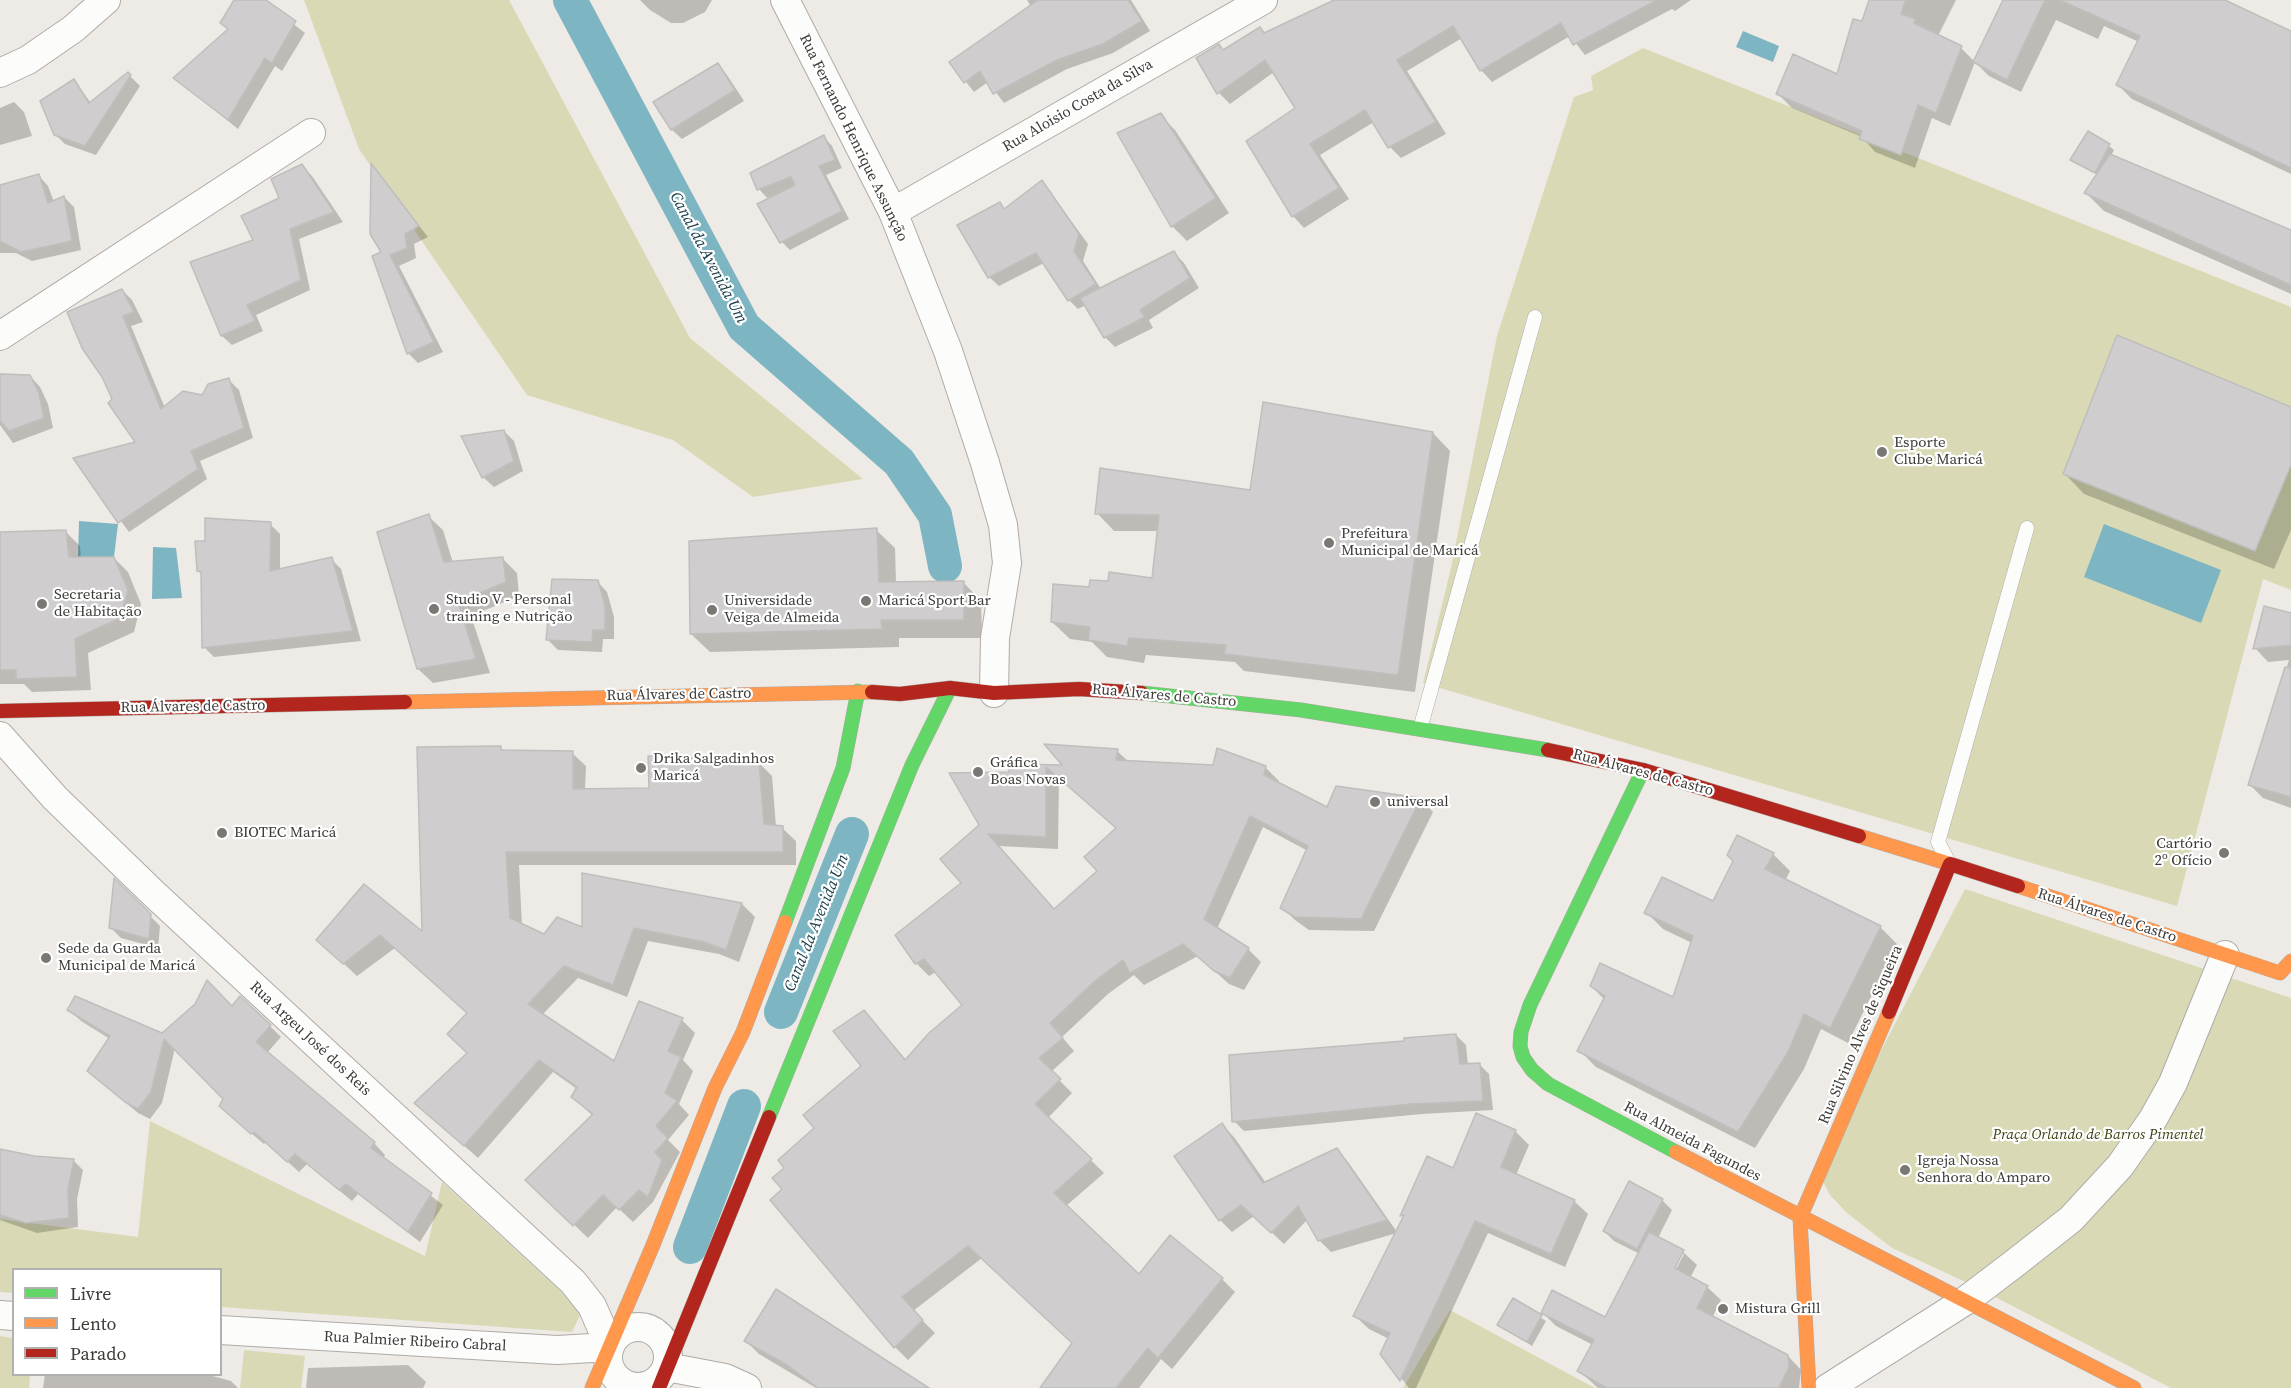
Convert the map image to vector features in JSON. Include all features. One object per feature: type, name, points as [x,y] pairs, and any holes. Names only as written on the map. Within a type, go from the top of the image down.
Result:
[{"type":"street","points":[[0,73],[37,53],[73,29],[106,0]]},
{"type":"street","name":"Rua Fernando Henrique Assunção","points":[[785,0],[893,212],[948,351],[1003,525],[1007,563],[995,638],[994,693]]},
{"type":"street","name":"Rua Aloisio Costa da Silva","points":[[893,212],[1263,0]]},
{"type":"street","points":[[0,336],[311,133]]},
{"type":"street","points":[[663,1378],[912,765],[950,688]]},
{"type":"street","name":"Rua Álvares de Castro","points":[[0,711],[858,691],[900,694],[950,688],[994,693],[1079,689],[1205,698],[1301,710],[1420,729],[1570,754],[1643,770],[1950,864],[2225,955],[2287,970]]},
{"type":"street","points":[[592,1388],[715,1088],[743,1032],[843,768],[858,691]]},
{"type":"street","name":"Rua Argeu José dos Reis","points":[[0,736],[55,798],[153,893],[573,1282],[592,1306],[610,1347]]},
{"type":"street","name":"Rua Almeida Fagundes","points":[[1643,770],[1530,1005],[1521,1032],[1523,1056],[1532,1070],[1548,1084],[1800,1218],[2134,1388]]},
{"type":"street","name":"Rua Silvino Alves de Siqueira","points":[[1800,1218],[1932,913],[1950,864]]},
{"type":"street","points":[[1828,1388],[1965,1301],[2071,1218],[2120,1166],[2153,1119],[2173,1083],[2225,955]]},
{"type":"street","points":[[1800,1218],[1809,1388]]},
{"type":"street","points":[[663,1378],[667,1348],[663,1340],[648,1329],[639,1327],[621,1332],[610,1347],[609,1366],[620,1382],[628,1386],[638,1388],[663,1378],[725,1378],[747,1388]]},
{"type":"street","name":"Rua Palmier Ribeiro Cabral","points":[[222,1329],[557,1350],[610,1347]]},
{"type":"lane","points":[[1420,729],[1535,317]]},
{"type":"lane","points":[[1950,864],[1938,842],[2027,528]]},
{"type":"green space","points":[[304,0],[509,0],[690,338],[863,479],[753,497],[673,440],[527,395],[359,149]]},
{"type":"green space","name":"Esporte Clube Maricá","points":[[1643,48],[2291,307],[2291,590],[2263,579],[2177,906],[1423,683],[1451,568],[1497,336],[1574,97],[1593,90],[1591,76]]},
{"type":"green space","name":"Praça Orlando de Barros Pimentel","points":[[1965,889],[2291,998],[2291,1388],[2171,1388],[1970,1284],[1892,1248],[1847,1213],[1830,1195],[1818,1172]]},
{"type":"green space","points":[[150,1121],[425,1256],[442,1182],[582,1311],[572,1332],[222,1307],[222,1268],[12,1268],[12,1293],[0,1292],[0,1219],[138,1237]]},
{"type":"green space","points":[[1450,1310],[1595,1388],[1403,1388]]},
{"type":"green space","points":[[0,1336],[12,1338],[12,1376],[30,1376],[29,1388],[0,1388]]},
{"type":"green space","points":[[244,1350],[305,1356],[301,1388],[240,1388]]},
{"type":"water","points":[[1743,31],[1779,46],[1773,62],[1736,47]]},
{"type":"water","points":[[79,521],[118,524],[114,557],[78,557]]},
{"type":"water","points":[[2104,524],[2221,570],[2201,623],[2084,577]]},
{"type":"water","points":[[153,547],[176,548],[182,598],[152,599]]},
{"type":"building","points":[[234,0],[266,0],[296,21],[272,63],[265,58],[228,120],[173,78],[228,29],[220,23]]},
{"type":"building","points":[[1038,0],[1128,0],[1142,21],[1103,44],[1057,60],[993,94],[980,71],[964,83],[949,62]]},
{"type":"building","points":[[1334,0],[1657,0],[1573,45],[1561,23],[1480,71],[1453,26],[1397,60],[1436,122],[1388,148],[1365,110],[1310,144],[1339,188],[1292,217],[1246,141],[1295,108],[1265,60],[1217,94],[1196,58],[1219,44],[1223,50],[1260,27],[1264,33]]},
{"type":"building","points":[[1869,0],[1906,0],[1901,14],[1916,19],[1914,23],[1962,46],[1936,113],[1918,105],[1901,155],[1859,139],[1862,131],[1776,94],[1793,54],[1837,74],[1853,19],[1862,21]]},
{"type":"building","points":[[2003,0],[2045,0],[2007,80],[1973,62]]},
{"type":"building","points":[[2060,0],[2225,0],[2291,31],[2291,168],[2116,85],[2140,36]]},
{"type":"building","points":[[718,63],[735,90],[671,130],[653,102]]},
{"type":"building","points":[[128,72],[131,75],[85,146],[54,135],[40,101],[74,79],[89,103]]},
{"type":"building","points":[[1161,113],[1216,198],[1171,227],[1117,133]]},
{"type":"building","points":[[2088,131],[2110,144],[2095,173],[2070,160]]},
{"type":"building","points":[[824,135],[835,160],[819,166],[842,211],[780,243],[757,204],[795,185],[791,177],[757,190],[750,173]]},
{"type":"building","points":[[2110,154],[2291,230],[2291,285],[2084,193]]},
{"type":"building","points":[[371,163],[419,226],[405,234],[407,248],[390,255],[434,342],[407,354],[372,256],[381,252],[370,234]]},
{"type":"building","points":[[302,164],[334,212],[290,229],[301,280],[247,305],[255,321],[221,336],[190,262],[253,240],[241,216],[279,198],[271,179]]},
{"type":"building","points":[[39,174],[48,203],[64,196],[72,241],[21,252],[0,241],[0,185]]},
{"type":"building","points":[[1042,180],[1079,234],[1074,251],[1096,284],[1068,301],[1036,253],[988,278],[957,225],[1000,202],[1004,209]]},
{"type":"building","points":[[1174,251],[1190,278],[1140,310],[1145,317],[1104,338],[1080,298]]},
{"type":"building","points":[[122,289],[134,312],[123,316],[161,409],[183,391],[202,395],[208,384],[229,378],[244,428],[191,451],[198,469],[118,523],[73,458],[135,442],[108,403],[112,399],[102,377],[82,348],[67,312]]},
{"type":"building","points":[[2117,335],[2291,407],[2291,465],[2255,551],[2063,474]]},
{"type":"building","points":[[0,374],[30,375],[39,393],[44,418],[9,431],[0,421]]},
{"type":"building","name":"Prefeitura Municipal de Maricá","points":[[1263,402],[1433,432],[1398,675],[1224,654],[1226,645],[1129,638],[1127,646],[1088,640],[1090,627],[1051,622],[1053,584],[1089,587],[1090,580],[1108,581],[1109,572],[1152,578],[1159,515],[1095,514],[1100,468],[1250,490]]},
{"type":"building","points":[[504,430],[514,461],[482,478],[461,436]]},
{"type":"building","points":[[429,514],[444,562],[503,557],[506,582],[458,602],[476,659],[417,669],[377,532]]},
{"type":"building","points":[[205,518],[271,522],[270,571],[332,557],[353,631],[202,648],[201,572],[197,571],[195,541],[205,541]]},
{"type":"building","points":[[877,528],[879,582],[964,581],[964,620],[881,620],[882,629],[690,634],[689,541]]},
{"type":"building","name":"Secretaria de Habitação","points":[[66,530],[69,557],[114,557],[128,590],[120,618],[75,639],[77,677],[16,679],[16,670],[0,670],[0,532]]},
{"type":"building","points":[[552,579],[598,580],[605,606],[605,630],[593,630],[592,642],[546,640]]},
{"type":"building","points":[[2264,606],[2291,613],[2291,645],[2253,649]]},
{"type":"building","points":[[2285,667],[2291,668],[2291,797],[2248,785]]},
{"type":"building","points":[[1044,744],[1118,749],[1116,760],[1213,765],[1217,748],[1266,766],[1264,775],[1327,807],[1336,786],[1421,798],[1361,919],[1295,917],[1280,908],[1308,846],[1250,816],[1204,919],[1249,948],[1230,978],[1214,971],[1183,944],[1130,973],[1123,960],[1095,981],[1050,1023],[1063,1038],[1039,1058],[1061,1079],[1035,1104],[1092,1159],[1054,1193],[1139,1274],[1170,1235],[1223,1278],[1158,1358],[1148,1348],[1116,1388],[1040,1388],[1072,1343],[968,1246],[902,1297],[923,1320],[894,1348],[770,1200],[782,1189],[772,1178],[784,1168],[778,1160],[814,1128],[803,1115],[861,1066],[833,1031],[864,1010],[905,1060],[929,1033],[962,1005],[924,959],[915,964],[895,935],[961,883],[940,859],[979,825],[949,773],[1009,772],[1009,764],[1062,765]],"holes":[[[1046,767],[1116,828],[1084,857],[1097,871],[1054,909],[988,834],[1046,837]]]},
{"type":"building","points":[[501,746],[501,750],[573,751],[573,789],[649,788],[648,756],[759,761],[764,824],[783,826],[783,852],[506,852],[510,918],[544,934],[557,917],[582,927],[582,873],[742,903],[726,950],[704,942],[634,928],[613,985],[564,966],[528,1004],[614,1061],[639,1001],[683,1018],[668,1051],[681,1057],[665,1093],[677,1101],[656,1126],[668,1138],[655,1152],[662,1160],[648,1197],[639,1190],[619,1210],[603,1195],[573,1226],[525,1180],[593,1114],[571,1097],[577,1087],[539,1060],[464,1146],[414,1103],[467,1053],[447,1034],[467,1013],[380,935],[343,964],[316,940],[364,884],[422,931],[417,747]]},
{"type":"building","points":[[1737,835],[1774,853],[1765,869],[1881,926],[1830,1028],[1804,1014],[1788,1052],[1738,1132],[1577,1051],[1605,996],[1590,986],[1600,963],[1673,997],[1693,936],[1644,913],[1662,877],[1713,901],[1733,861],[1727,855]]},
{"type":"building","points":[[114,878],[151,914],[149,939],[109,928]]},
{"type":"building","points":[[207,980],[232,1006],[240,996],[271,1025],[256,1042],[375,1142],[371,1148],[432,1193],[408,1232],[346,1184],[339,1190],[295,1154],[287,1162],[254,1132],[251,1134],[219,1106],[223,1099],[164,1039],[151,1092],[138,1109],[125,1102],[87,1071],[110,1036],[67,1010],[75,996],[162,1033],[195,1004]]},
{"type":"building","points":[[1456,1034],[1460,1064],[1480,1063],[1483,1101],[1411,1104],[1232,1122],[1229,1055],[1404,1041],[1404,1038]]},
{"type":"building","points":[[1476,1113],[1516,1130],[1501,1167],[1575,1200],[1551,1254],[1475,1221],[1400,1381],[1380,1354],[1390,1333],[1353,1316],[1404,1215],[1400,1216],[1427,1156],[1453,1168]]},
{"type":"building","points":[[1222,1123],[1263,1183],[1337,1148],[1387,1220],[1318,1241],[1298,1206],[1271,1233],[1241,1205],[1219,1221],[1174,1156]]},
{"type":"building","points":[[0,1149],[34,1156],[74,1159],[68,1189],[69,1218],[26,1223],[0,1215]]},
{"type":"building","points":[[1629,1181],[1663,1199],[1637,1249],[1603,1231]]},
{"type":"building","points":[[1649,1232],[1684,1250],[1675,1268],[1708,1286],[1697,1308],[1788,1355],[1789,1367],[1779,1388],[1607,1388],[1577,1371],[1594,1340],[1541,1313],[1552,1290],[1605,1317]]},
{"type":"building","points":[[776,1289],[929,1388],[818,1388],[787,1365],[744,1341]]},
{"type":"building","points":[[1513,1298],[1542,1315],[1527,1342],[1497,1325]]},
{"type":"waterway","name":"Canal da Avenida Um","points":[[570,0],[744,327],[899,462],[935,515],[945,566]]},
{"type":"waterway","name":"Canal da Avenida Um","points":[[781,1012],[852,834]]},
{"type":"waterway","name":"Canal da Avenida Um","points":[[690,1247],[744,1106]]},
{"type":"traffic: fast","points":[[769,1117],[912,765],[950,688]]},
{"type":"traffic: fast","points":[[785,922],[843,768],[858,691]]},
{"type":"traffic: fast","points":[[1142,693],[1301,710],[1548,750]]},
{"type":"traffic: fast","points":[[1643,770],[1530,1005],[1521,1032],[1520,1046],[1523,1057],[1532,1070],[1548,1084],[1676,1152]]},
{"type":"traffic: slow","points":[[405,702],[872,692]]},
{"type":"traffic: slow","points":[[1859,836],[1950,864]]},
{"type":"traffic: slow","points":[[2018,886],[2280,973],[2291,961]]},
{"type":"traffic: slow","points":[[592,1388],[653,1245],[715,1088],[743,1032],[785,922]]},
{"type":"traffic: slow","points":[[1809,1388],[1800,1218],[1889,1012]]},
{"type":"traffic: slow","points":[[1676,1152],[2134,1388]]},
{"type":"traffic: jam","points":[[872,692],[900,694],[950,688],[994,693],[1079,689],[1142,693]]},
{"type":"traffic: jam","points":[[0,711],[405,702]]},
{"type":"traffic: jam","points":[[1548,750],[1643,770],[1859,836]]},
{"type":"traffic: jam","points":[[1889,1012],[1950,864],[2018,886]]},
{"type":"traffic: jam","points":[[659,1388],[769,1117]]},
{"type":"place","name":"Esporte Clube Maricá","points":[[1882,452]]},
{"type":"place","name":"Prefeitura Municipal de Maricá","points":[[1329,543]]},
{"type":"place","name":"Maricá Sport Bar","points":[[866,601]]},
{"type":"place","name":"Secretaria de Habitação","points":[[42,604]]},
{"type":"place","name":"Studio V - Personal training e Nutrição","points":[[434,609]]},
{"type":"place","name":"Universidade Veiga de Almeida","points":[[712,610]]},
{"type":"place","name":"Drika Salgadinhos Maricá","points":[[641,768]]},
{"type":"place","name":"Gráfica Boas Novas","points":[[978,772]]},
{"type":"place","name":"universal","points":[[1375,802]]},
{"type":"place","name":"BIOTEC Maricá","points":[[222,833]]},
{"type":"place","name":"Cartório 2º Ofício","points":[[2224,853]]},
{"type":"place","name":"Sede da Guarda Municipal de Maricá","points":[[46,958]]},
{"type":"place","name":"Igreja Nossa Senhora do Amparo","points":[[1905,1170]]},
{"type":"place","name":"Mistura Grill","points":[[1723,1309]]}]
